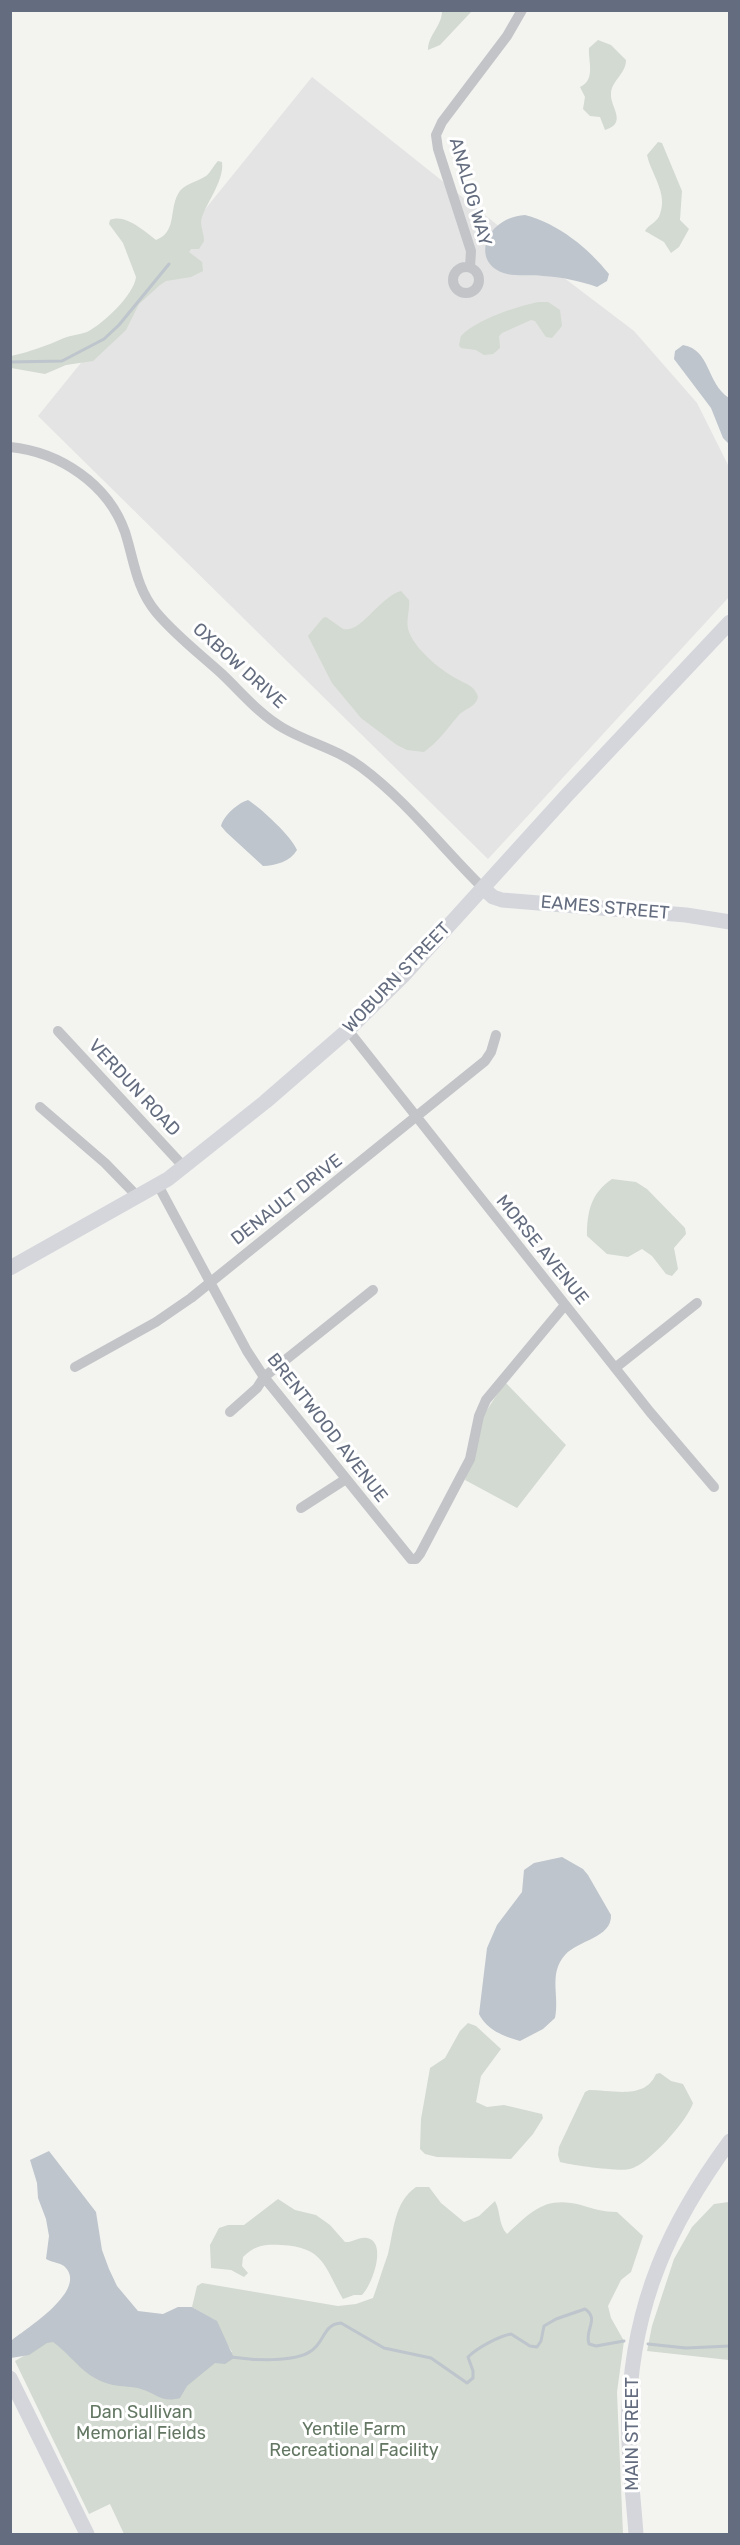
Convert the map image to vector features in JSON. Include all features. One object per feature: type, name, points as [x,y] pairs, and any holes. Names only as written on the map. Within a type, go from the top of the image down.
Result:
[{"type":"main road","name":"WOBURN STREET","points":[[10,1268],[138,1197],[184,1167],[265,1102],[348,1030],[403,976],[729,622]]},
{"type":"main road","name":"EAMES STREET","points":[[483,888],[502,900],[687,915],[729,922]]},
{"type":"main road","name":"MAIN STREET","points":[[636,2535],[629,2407],[634,2355],[643,2313],[660,2259],[682,2212],[729,2141]]},
{"type":"main road","points":[[10,2378],[87,2535]]},
{"type":"street","name":"ANALOG WAY","points":[[470,267],[471,251],[441,158],[436,135],[442,122],[507,36],[522,10]]},
{"type":"street","name":"OXBOW DRIVE","points":[[10,447],[51,457],[71,467],[86,479],[109,503],[118,518],[124,531],[139,585],[161,617],[270,719],[293,733],[340,753],[371,775],[402,803],[483,888]]},
{"type":"street","name":"MORSE AVENUE","points":[[348,1030],[615,1368],[714,1487]]},
{"type":"street","name":"VERDUN ROAD","points":[[58,1031],[122,1097],[184,1167]]},
{"type":"street","name":"DENAULT DRIVE","points":[[75,1367],[167,1315],[211,1282],[486,1059],[496,1035]]},
{"type":"street","points":[[40,1107],[105,1163],[138,1197]]},
{"type":"street","name":"BRENTWOOD AVENUE","points":[[158,1185],[264,1377],[410,1559],[416,1559],[420,1554],[470,1459],[479,1416],[486,1400],[565,1305]]},
{"type":"street","points":[[230,1412],[257,1388],[264,1377],[373,1290]]},
{"type":"street","points":[[615,1368],[697,1303]]},
{"type":"street","points":[[301,1508],[346,1479]]},
{"type":"shaded area","points":[[312,77],[555,271],[634,331],[697,403],[729,467],[729,597],[488,859],[38,416]]},
{"type":"shaded area","points":[[525,215],[550,224],[582,246],[609,274],[607,281],[597,287],[557,277],[507,274],[492,266],[485,249],[488,237],[506,220]]},
{"type":"shaded area","points":[[683,345],[699,353],[716,384],[729,398],[729,444],[723,438],[711,408],[674,359],[675,351]]},
{"type":"shaded area","points":[[248,800],[268,816],[294,844],[297,850],[287,860],[263,866],[221,826],[232,810]]},
{"type":"shaded area","points":[[562,1857],[583,1869],[588,1875],[611,1915],[610,1923],[600,1934],[565,1955],[557,1970],[555,2018],[543,2029],[520,2041],[491,2028],[479,2014],[487,1948],[497,1925],[522,1892],[524,1870],[534,1863]]},
{"type":"shaded area","points":[[49,2151],[96,2212],[102,2250],[109,2269],[117,2286],[138,2311],[163,2314],[178,2307],[192,2307],[217,2321],[234,2358],[225,2364],[215,2363],[187,2386],[180,2398],[164,2399],[138,2388],[103,2382],[87,2373],[53,2342],[47,2343],[29,2355],[11,2358],[12,2340],[53,2308],[69,2286],[70,2275],[64,2266],[46,2259],[49,2236],[30,2160]]},
{"type":"green space","points":[[442,11],[472,11],[440,45],[428,50],[430,40],[440,21]]},
{"type":"green space","points":[[598,40],[611,45],[626,60],[624,69],[613,85],[611,94],[616,123],[605,130],[600,117],[590,116],[583,109],[585,97],[580,87],[585,84],[590,75],[589,48]]},
{"type":"green space","points":[[658,142],[662,143],[682,191],[680,220],[689,229],[679,247],[671,253],[664,242],[645,231],[657,219],[662,206],[660,191],[647,155]]},
{"type":"green space","points":[[218,161],[222,162],[220,178],[202,216],[204,241],[199,249],[191,249],[189,252],[202,262],[203,271],[191,277],[166,281],[160,285],[139,304],[126,330],[93,361],[66,365],[45,374],[11,368],[11,356],[94,328],[117,308],[130,292],[136,277],[123,243],[109,224],[110,220],[116,218],[128,221],[156,240],[167,232],[170,226],[175,200],[180,191],[206,176]]},
{"type":"green space","points":[[539,302],[548,302],[560,310],[562,326],[552,338],[546,337],[535,321],[531,320],[502,333],[499,336],[500,348],[493,354],[484,355],[476,350],[461,348],[459,345],[461,336],[476,324],[509,310]]},
{"type":"green space","points":[[401,591],[409,600],[407,622],[415,644],[435,664],[472,688],[478,697],[475,703],[461,713],[424,752],[407,750],[397,745],[361,718],[332,683],[308,636],[326,617],[343,629],[357,626],[385,600]]},
{"type":"green space","points":[[612,1179],[636,1182],[647,1189],[685,1228],[686,1234],[674,1248],[678,1269],[672,1276],[666,1274],[652,1256],[642,1249],[628,1257],[607,1254],[587,1236],[589,1211],[595,1197],[599,1190]]},
{"type":"green space","points":[[505,1382],[566,1445],[517,1508],[465,1480],[483,1416]]},
{"type":"green space","points":[[468,2023],[476,2026],[501,2049],[481,2076],[476,2102],[487,2107],[504,2105],[542,2114],[543,2118],[533,2134],[511,2159],[437,2157],[425,2154],[420,2149],[421,2119],[430,2068],[445,2058],[460,2031]]},
{"type":"green space","points":[[660,2073],[671,2081],[683,2084],[693,2103],[684,2120],[657,2151],[638,2166],[625,2170],[560,2162],[559,2147],[585,2092],[589,2090],[627,2092],[636,2090],[644,2087],[656,2074]]},
{"type":"green space","points":[[416,2187],[429,2187],[441,2203],[464,2222],[479,2216],[495,2201],[502,2226],[507,2234],[532,2212],[558,2202],[617,2212],[643,2236],[631,2272],[621,2280],[608,2306],[611,2318],[624,2341],[617,2392],[623,2534],[124,2534],[110,2504],[89,2514],[15,2361],[84,2321],[232,2352],[216,2321],[192,2307],[197,2286],[202,2283],[338,2306],[356,2304],[373,2298],[388,2254],[399,2208],[403,2200]]},
{"type":"green space","points":[[278,2199],[295,2210],[316,2215],[330,2225],[345,2242],[364,2238],[373,2241],[377,2255],[376,2265],[370,2283],[362,2295],[343,2299],[321,2260],[315,2254],[295,2247],[270,2245],[252,2250],[243,2257],[242,2266],[248,2273],[244,2277],[231,2270],[211,2268],[210,2245],[219,2228],[228,2225],[244,2225]]},
{"type":"green space","points":[[729,2202],[729,2360],[647,2351],[652,2326],[674,2259],[692,2227],[714,2204]]},
{"type":"waterway","points":[[10,362],[62,361],[104,339],[119,325],[169,264]]},
{"type":"waterway","points":[[231,2357],[272,2360],[304,2355],[316,2347],[327,2330],[341,2323],[384,2348],[431,2358],[467,2383],[473,2378],[468,2357],[482,2346],[511,2334],[530,2346],[537,2347],[541,2341],[544,2326],[556,2319],[585,2309],[592,2321],[588,2334],[589,2344],[596,2346],[624,2341]]},
{"type":"waterway","points":[[648,2344],[686,2348],[730,2346]]},
{"type":"park label","name":"Dan Sullivan Memorial Fields","points":[[141,2423]]},
{"type":"park label","name":"Yentile Farm Recreational Facility","points":[[354,2440]]}]
